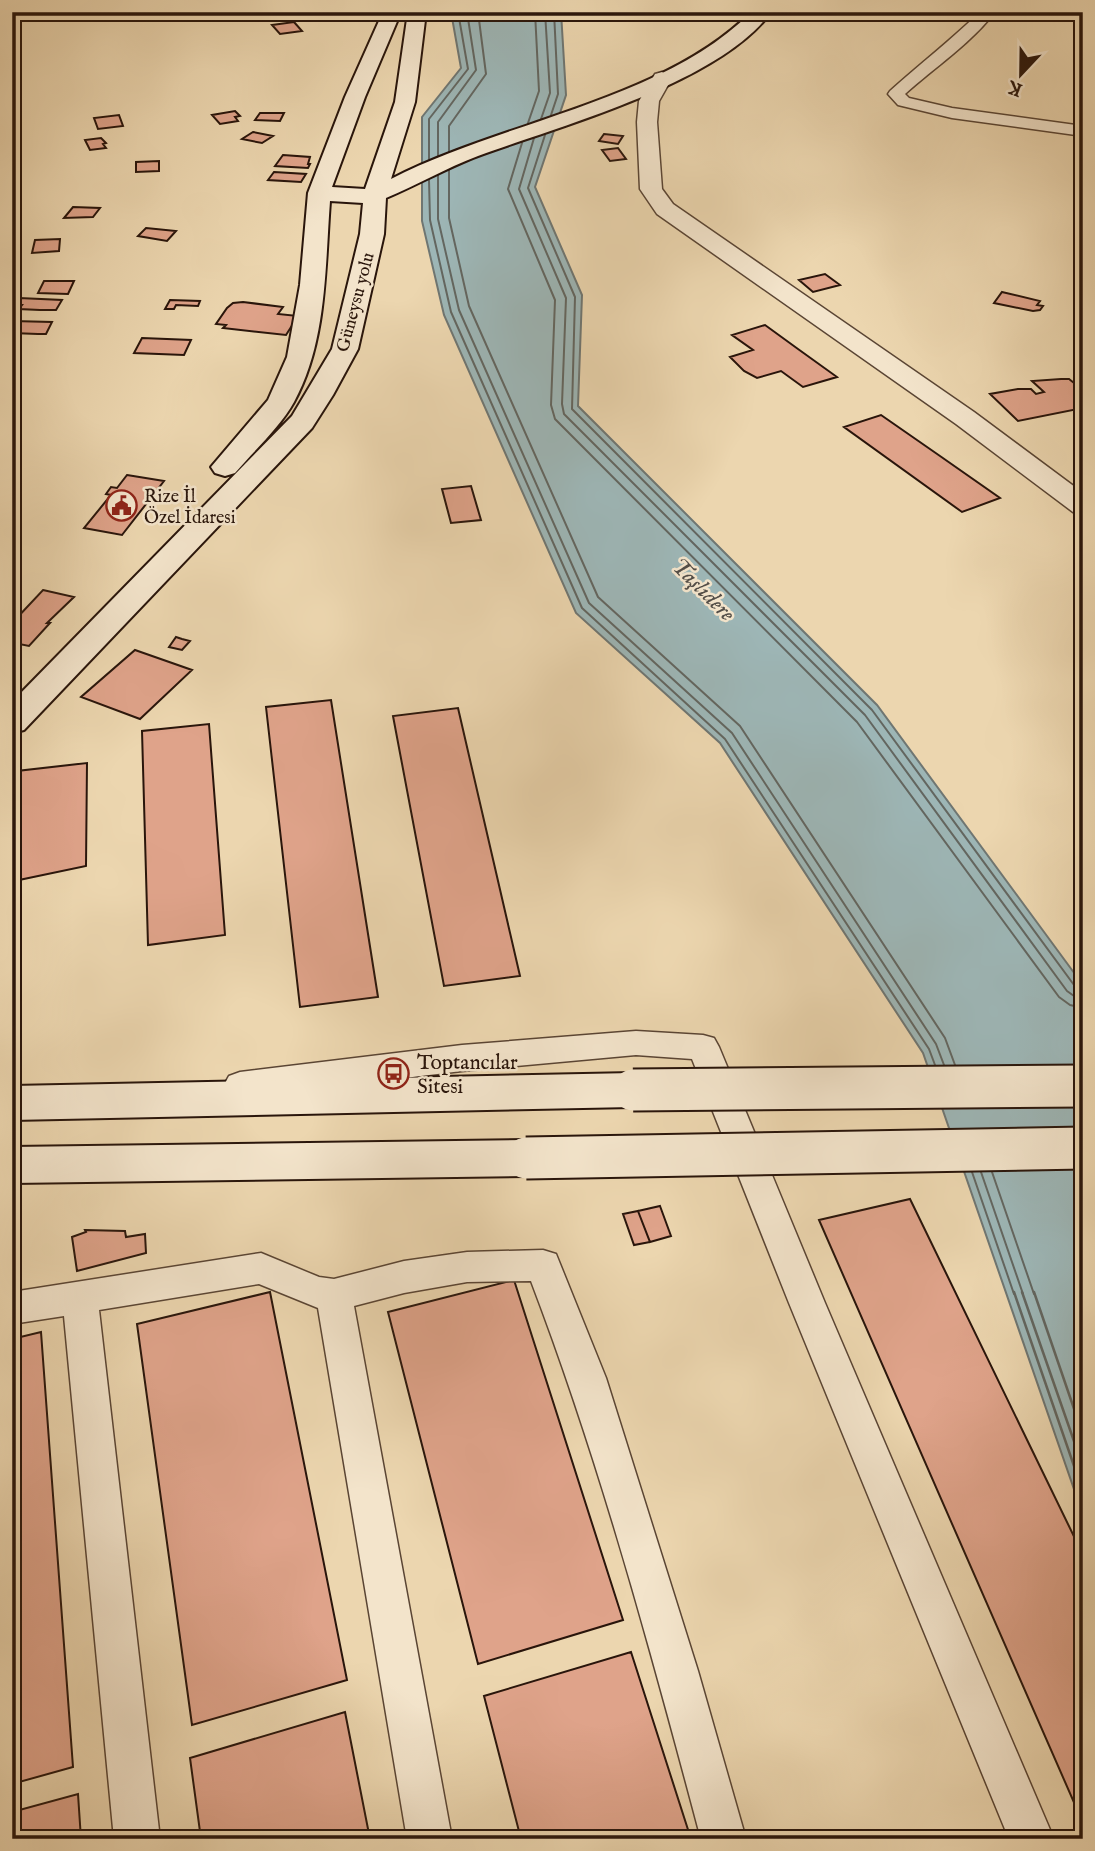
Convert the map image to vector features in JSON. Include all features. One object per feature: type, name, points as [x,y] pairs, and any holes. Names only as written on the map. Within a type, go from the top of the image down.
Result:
[{"type":"main road","points":[[356,168],[392,12]]},
{"type":"main road","name":"Güneysu yolu","points":[[12,722],[274,452],[302,422],[320,396],[345,349],[372,234],[375,194],[356,168],[405,102],[417,12]]},
{"type":"main road","points":[[319,193],[375,194],[436,165],[596,105],[662,78],[730,43],[754,25],[762,12]]},
{"type":"main road","points":[[319,193],[356,168],[436,165]]},
{"type":"main road","points":[[12,691],[186,509],[280,402],[300,357],[312,285],[319,193]]},
{"type":"main road","points":[[12,1103],[633,1090],[1083,1086]]},
{"type":"main road","points":[[12,1165],[1083,1149]]},
{"type":"street","points":[[988,12],[953,47],[934,59],[896,94],[904,102],[952,113],[1083,131]]},
{"type":"street","points":[[662,78],[649,101],[647,122],[651,188],[665,209],[954,410],[1083,506]]},
{"type":"street","points":[[596,105],[629,110],[647,122]]},
{"type":"street","points":[[104,1101],[502,1055],[636,1043],[702,1047],[1032,1839]]},
{"type":"street","points":[[12,1308],[261,1268],[316,1292],[334,1295],[404,1277],[467,1267],[543,1265],[587,1378],[677,1671],[724,1839]]},
{"type":"street","points":[[334,1295],[430,1839]]},
{"type":"street","points":[[80,1297],[137,1839]]},
{"type":"water","name":"Taşlıdere","points":[[451,12],[561,12],[566,95],[535,187],[582,295],[578,406],[877,705],[1083,985],[1083,1507],[1075,1492],[923,1053],[720,743],[576,613],[444,315],[422,221],[422,117],[461,68]]},
{"type":"building","points":[[294,22],[302,31],[280,34],[272,25]]},
{"type":"building","points":[[235,111],[240,116],[235,117],[238,121],[220,124],[212,115]]},
{"type":"building","points":[[260,113],[284,113],[280,121],[255,120]]},
{"type":"building","points":[[119,115],[123,126],[98,129],[94,118]]},
{"type":"building","points":[[253,132],[273,136],[262,143],[242,139]]},
{"type":"building","points":[[604,134],[623,136],[618,144],[599,141]]},
{"type":"building","points":[[101,138],[106,143],[103,144],[106,148],[90,150],[85,140]]},
{"type":"building","points":[[618,148],[626,159],[610,161],[602,150]]},
{"type":"building","points":[[283,155],[310,157],[310,164],[308,168],[275,166]]},
{"type":"building","points":[[159,161],[159,171],[136,172],[136,162]]},
{"type":"building","points":[[274,172],[306,174],[301,182],[268,180]]},
{"type":"building","points":[[73,207],[100,208],[93,217],[64,218]]},
{"type":"building","points":[[146,228],[176,231],[167,241],[138,236]]},
{"type":"building","points":[[60,239],[59,251],[32,253],[35,240]]},
{"type":"building","points":[[825,274],[840,285],[813,292],[799,280]]},
{"type":"building","points":[[44,281],[74,281],[68,294],[38,293]]},
{"type":"building","points":[[1002,292],[1040,301],[1037,305],[1043,306],[1040,310],[1033,311],[994,303]]},
{"type":"building","points":[[19,298],[62,300],[56,310],[40,310],[19,309],[22,305],[15,305]]},
{"type":"building","points":[[170,300],[200,301],[198,306],[176,305],[174,309],[165,309]]},
{"type":"building","points":[[233,303],[283,307],[278,314],[298,316],[286,335],[223,328],[226,325],[216,324]]},
{"type":"building","points":[[12,321],[52,322],[46,334],[38,334],[12,333]]},
{"type":"building","points":[[765,325],[837,377],[803,387],[781,371],[757,378],[744,371],[730,357],[753,350],[732,335]]},
{"type":"building","points":[[142,338],[191,340],[184,355],[134,353]]},
{"type":"building","points":[[1069,379],[1074,383],[1083,381],[1083,408],[1018,421],[990,394],[1031,389],[1036,394],[1044,392],[1032,381]]},
{"type":"building","points":[[881,415],[1000,498],[962,512],[844,427]]},
{"type":"building","points":[[127,475],[164,481],[122,535],[84,528],[111,495],[106,494],[111,487],[117,488]]},
{"type":"building","points":[[471,486],[481,520],[451,523],[442,489]]},
{"type":"building","points":[[43,590],[74,597],[47,623],[50,623],[29,646],[14,643],[14,621]]},
{"type":"building","points":[[176,637],[190,641],[182,650],[169,647]]},
{"type":"building","points":[[135,650],[192,670],[140,719],[81,697]]},
{"type":"building","points":[[331,700],[378,997],[300,1007],[266,707]]},
{"type":"building","points":[[458,708],[520,976],[444,986],[393,716]]},
{"type":"building","points":[[209,724],[225,935],[148,945],[142,731]]},
{"type":"building","points":[[87,763],[86,866],[19,880],[17,867],[12,863],[12,786],[15,784],[17,771]]},
{"type":"building","points":[[910,1199],[1083,1555],[1083,1823],[819,1220]]},
{"type":"building","points":[[660,1206],[671,1236],[650,1242],[638,1211]]},
{"type":"building","points":[[638,1211],[650,1242],[634,1245],[623,1214]]},
{"type":"building","points":[[85,1230],[125,1231],[126,1237],[145,1234],[146,1253],[77,1271],[72,1237],[86,1232]]},
{"type":"building","points":[[514,1280],[623,1620],[478,1664],[388,1312]]},
{"type":"building","points":[[270,1292],[347,1680],[192,1725],[137,1324]]},
{"type":"building","points":[[41,1332],[73,1767],[12,1784],[12,1339]]},
{"type":"building","points":[[631,1652],[691,1839],[521,1839],[484,1696]]},
{"type":"building","points":[[345,1712],[370,1839],[201,1839],[190,1758]]},
{"type":"building","points":[[78,1794],[81,1839],[12,1839],[12,1812]]},
{"type":"place","name":"Rize İl Özel İdaresi","points":[[121,506]]},
{"type":"place","name":"Toptancılar Sitesi","points":[[394,1074]]}]
